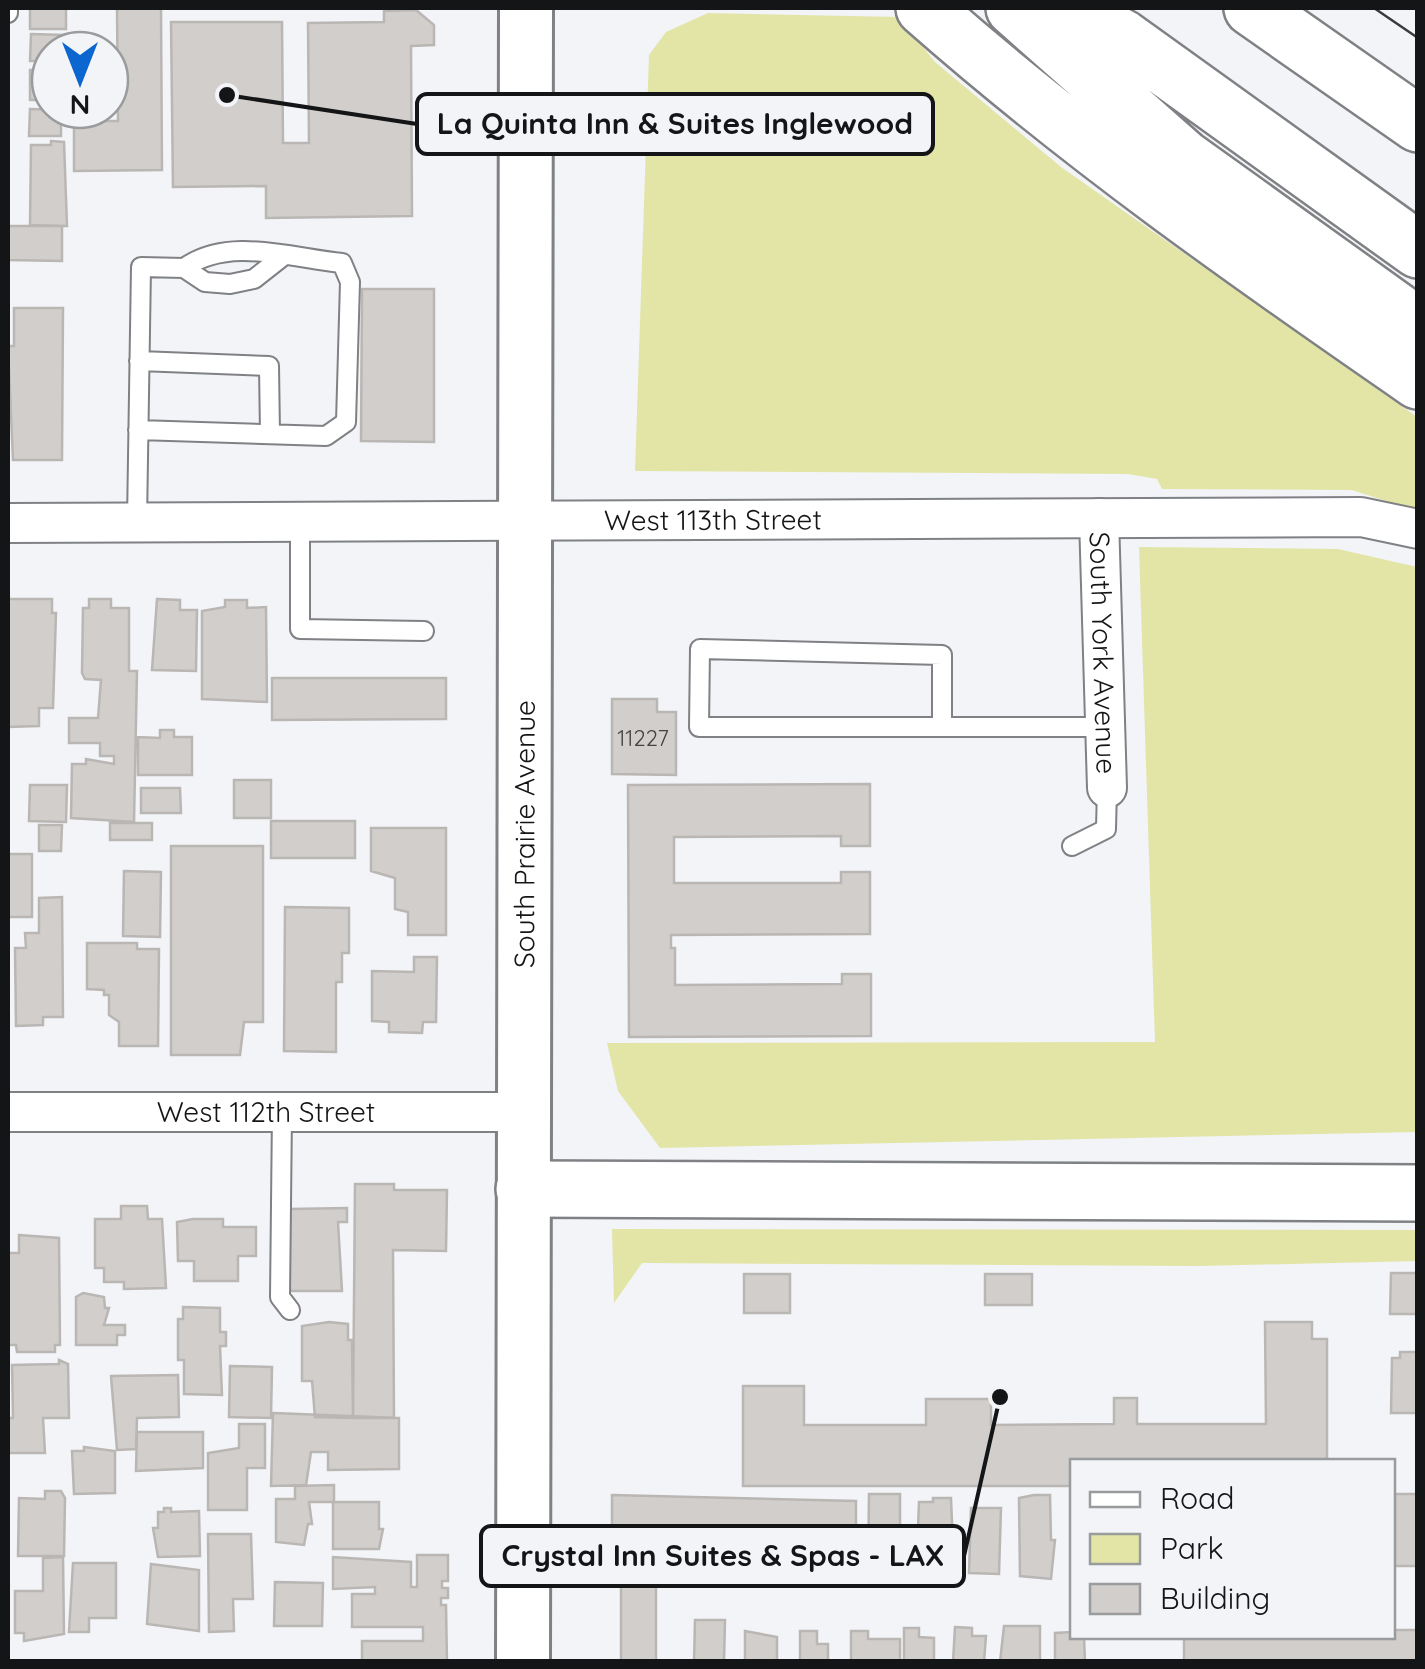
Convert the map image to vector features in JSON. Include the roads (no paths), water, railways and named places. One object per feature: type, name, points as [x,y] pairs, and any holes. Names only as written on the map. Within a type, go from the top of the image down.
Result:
[{"type":"highway","points":[[924,8],[1002,77],[1120,170],[1418,381]]},
{"type":"highway","points":[[1014,8],[1184,158],[1418,326]]},
{"type":"highway","points":[[1068,8],[1138,48],[1418,250]]},
{"type":"highway","points":[[1252,8],[1418,124]]},
{"type":"highway","points":[[524,1189],[1418,1194]]},
{"type":"main road","name":"South Prairie Avenue","points":[[524,1662],[526,8]]},
{"type":"street","name":"West 113th Street","points":[[8,522],[1361,517],[1418,529]]},
{"type":"street","name":"South York Avenue","points":[[1100,518],[1106,788]]},
{"type":"street","name":"West 112th Street","points":[[8,1112],[524,1112]]},
{"type":"lane","points":[[138,430],[326,436],[346,422],[350,282],[342,263],[254,250],[204,254],[184,268]]},
{"type":"lane","points":[[137,522],[141,267],[184,268],[205,282],[230,284],[254,279],[282,257]]},
{"type":"lane","points":[[139,362],[269,366],[270,434]]},
{"type":"lane","points":[[300,522],[300,630],[424,631]]},
{"type":"lane","points":[[942,727],[942,655],[700,649],[700,727],[942,727],[1105,727]]},
{"type":"lane","points":[[1072,846],[1106,829],[1106,788]]},
{"type":"lane","points":[[282,1112],[280,1296],[290,1310]]},
{"type":"tram line","points":[[1374,8],[1418,38]]},
{"type":"place","name":"La Quinta Inn & Suites Inglewood","points":[[227,95]]},
{"type":"place","name":"Crystal Inn Suites & Spas - LAX","points":[[1000,1397]]}]
